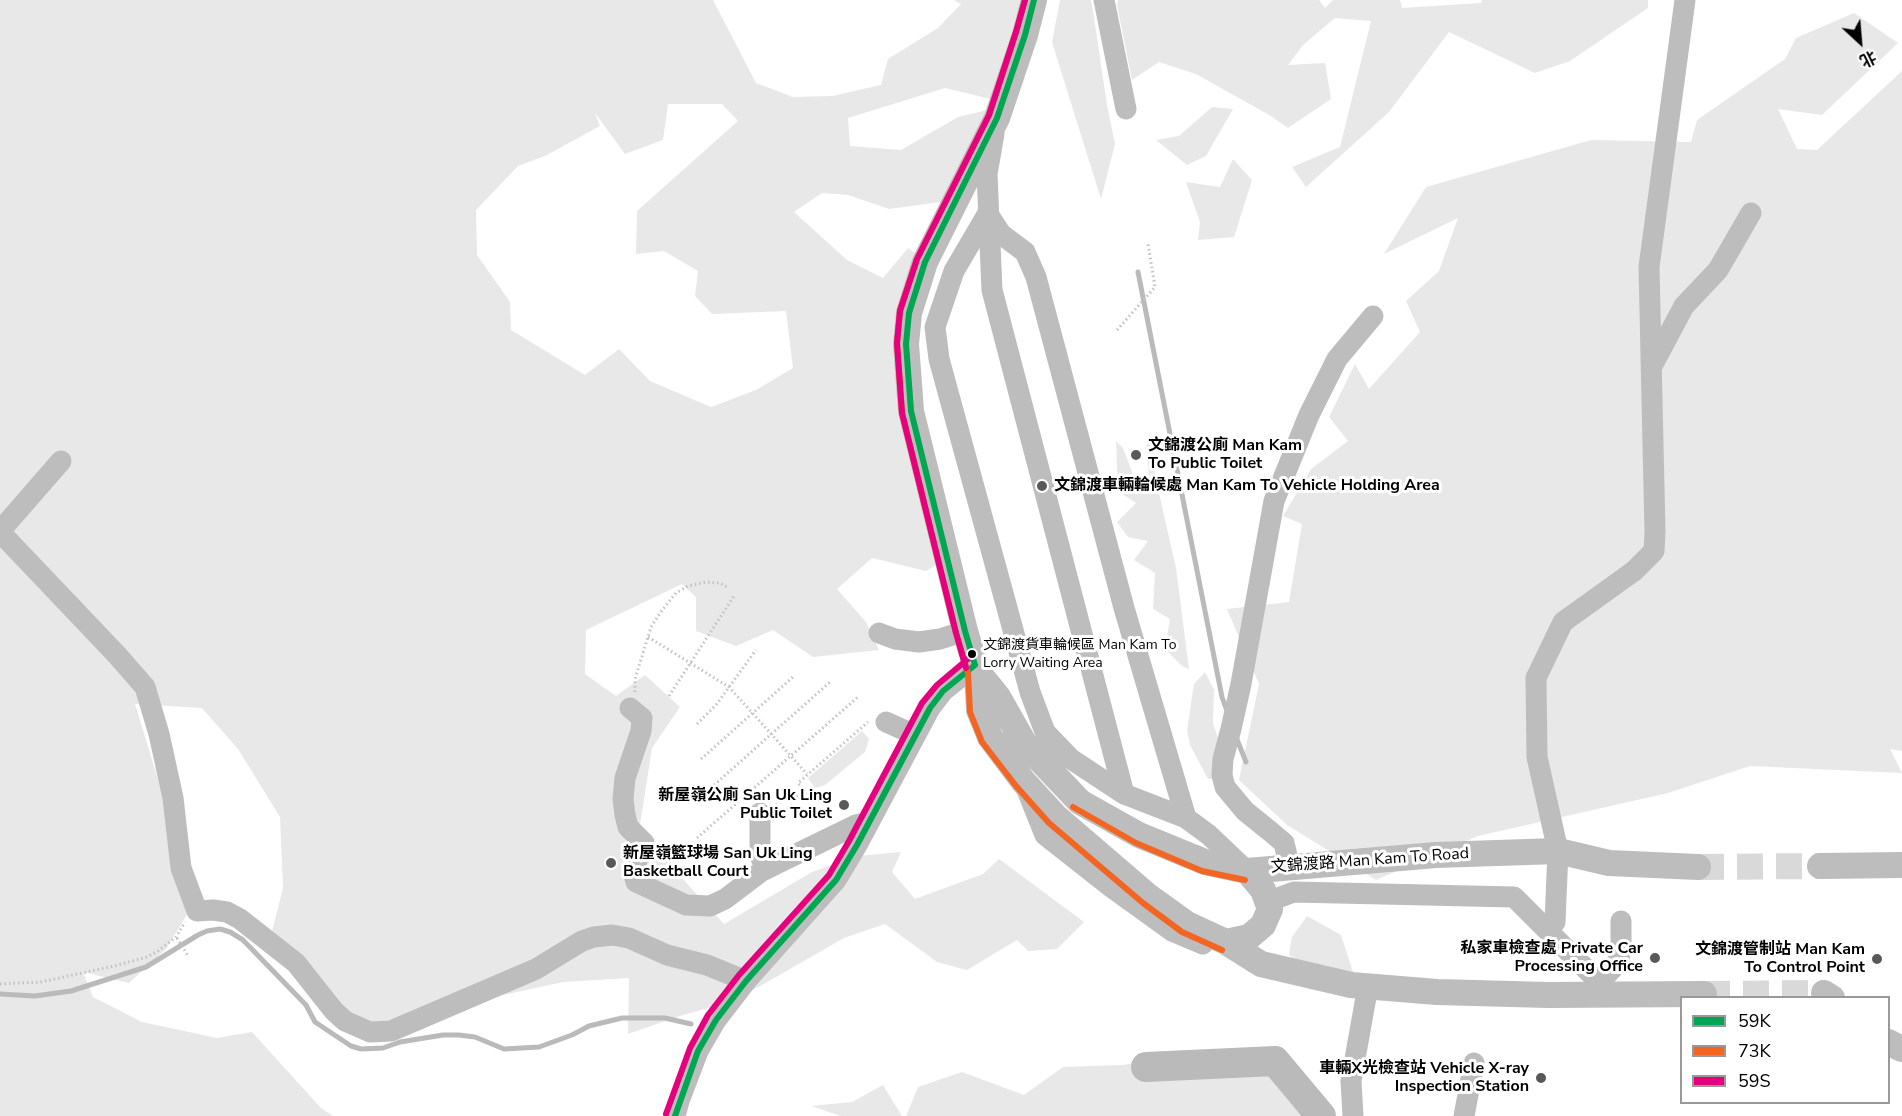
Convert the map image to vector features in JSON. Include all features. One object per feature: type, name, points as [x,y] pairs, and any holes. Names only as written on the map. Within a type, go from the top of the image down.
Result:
[{"type":"main road","name":"文錦渡路 Man Kam To Road","points":[[1034,0],[1025,35],[997,118],[925,262],[909,314],[906,344],[911,411],[976,668],[979,710],[990,737],[1023,781],[1055,816],[1148,896],[1187,924],[1226,942],[1261,964],[1351,985],[1437,993],[1593,988],[1704,994]]},
{"type":"main road","name":"文錦渡路 Man Kam To Road","points":[[976,668],[998,697],[1024,743],[1080,802],[1139,835],[1205,862],[1247,871],[1436,855],[1558,851],[1609,863],[1698,867]]},
{"type":"main road","points":[[1820,866],[1902,864]]},
{"type":"main road","points":[[1226,942],[1249,938],[1263,925],[1270,909],[1263,890],[1247,871]]},
{"type":"street","points":[[1104,0],[1126,109]]},
{"type":"street","points":[[1546,929],[1555,922],[1558,851],[1537,758],[1536,678],[1563,621],[1634,571],[1654,551],[1656,532],[1649,267],[1685,0]]},
{"type":"street","points":[[997,118],[987,174],[992,290],[1124,794]]},
{"type":"street","points":[[988,213],[954,271],[935,327],[939,359],[1029,692],[1045,732],[1071,759],[1124,794],[1186,818],[1209,835],[1247,871]]},
{"type":"street","points":[[988,213],[1001,234],[1025,252],[1036,277],[1124,608],[1186,818]]},
{"type":"street","points":[[1652,367],[1684,306],[1718,270],[1751,213]]},
{"type":"street","points":[[1282,868],[1288,860],[1284,843],[1245,811],[1225,787],[1222,775],[1223,759],[1241,684],[1274,501],[1309,415],[1337,359],[1373,316]]},
{"type":"street","points":[[61,461],[0,532],[145,687],[159,734],[173,798],[181,868],[197,911],[227,912],[240,919],[296,963],[334,1011],[345,1021],[370,1032],[391,1031],[536,969],[582,941],[612,935],[629,939],[667,955],[707,965],[746,981]]},
{"type":"street","points":[[879,633],[895,639],[919,642],[940,639],[965,631]]},
{"type":"street","points":[[675,1116],[698,1051],[722,1011],[836,880],[930,708],[943,691],[976,668]]},
{"type":"street","points":[[632,710],[642,718],[641,731],[625,778],[623,799],[628,827],[644,843],[633,872],[636,882],[686,905],[710,906],[725,899],[774,865],[856,825],[869,822]]},
{"type":"street","points":[[878,721],[915,735]]},
{"type":"street","name":"文錦渡路 Man Kam To Road","points":[[1023,781],[1045,835],[1093,872],[1172,931],[1220,952],[1261,964]]},
{"type":"street","points":[[760,813],[760,856],[762,860],[774,865]]},
{"type":"street","points":[[1267,902],[1294,892],[1514,897],[1546,929],[1593,988],[1614,967],[1618,958],[1621,949],[1621,921]]},
{"type":"street","points":[[1353,1116],[1348,1068],[1368,986]]},
{"type":"street","points":[[1464,1116],[1474,1063]]},
{"type":"path","points":[[1118,330],[1155,287],[1148,244]]},
{"type":"path","points":[[632,710],[635,678],[651,627],[663,609],[676,593],[688,586],[706,582],[720,583],[727,587]]},
{"type":"path","points":[[669,696],[734,596]]},
{"type":"path","points":[[648,637],[729,687],[807,774]]},
{"type":"path","points":[[697,724],[716,705],[756,650]]},
{"type":"path","points":[[701,759],[793,677]]},
{"type":"path","points":[[714,785],[830,682]]},
{"type":"path","points":[[698,838],[858,697]]},
{"type":"path","points":[[760,813],[784,799],[807,794],[798,783],[878,721]]},
{"type":"path","points":[[0,984],[41,982],[147,957],[176,937],[182,926],[197,911]]},
{"type":"path","points":[[176,937],[188,956]]},
{"type":"shaded area","points":[[0,0],[713,0],[756,83],[793,97],[832,96],[881,85],[888,59],[938,28],[961,4],[954,0],[1033,0],[1007,103],[945,88],[848,118],[850,146],[901,150],[958,117],[996,108],[948,201],[889,209],[848,195],[822,193],[794,212],[847,260],[883,278],[908,248],[921,257],[898,343],[943,561],[926,571],[872,558],[837,589],[866,622],[879,650],[813,657],[773,630],[736,646],[696,631],[696,597],[682,584],[586,630],[585,674],[616,696],[645,675],[680,707],[652,748],[639,831],[724,924],[812,872],[857,856],[901,852],[892,872],[915,899],[983,874],[999,859],[1084,922],[1057,949],[1028,951],[1017,940],[967,970],[937,962],[885,924],[844,938],[729,1002],[628,1034],[629,978],[563,982],[503,995],[488,994],[358,1029],[270,939],[283,888],[280,817],[238,749],[202,708],[135,704],[178,845],[170,867],[194,903],[166,949],[129,983],[83,972],[93,997],[142,1022],[217,1038],[252,1032],[321,1108],[333,1116],[0,1116]],"holes":[[[668,104],[722,104],[738,121],[637,211],[636,254],[664,251],[698,271],[695,296],[712,314],[786,311],[793,368],[756,390],[711,407],[650,381],[619,349],[585,375],[511,330],[510,302],[477,255],[476,210],[518,166],[545,156],[600,126],[595,113],[625,154],[663,140]]]},
{"type":"shaded area","points":[[1060,0],[1091,0],[1115,144],[1101,199],[1052,42]]},
{"type":"shaded area","points":[[1118,0],[1319,0],[1325,8],[1333,0],[1400,0],[1402,8],[1481,3],[1482,0],[1648,0],[1648,8],[1570,61],[1535,73],[1449,32],[1389,112],[1306,187],[1292,167],[1340,147],[1371,21],[1335,18],[1303,45],[1288,65],[1325,63],[1331,99],[1288,128],[1196,74],[1159,62],[1132,80],[1117,5]]},
{"type":"shaded area","points":[[1854,13],[1898,43],[1822,115],[1778,109],[1797,149],[1817,150],[1902,71],[1902,751],[1890,749],[1902,773],[1750,766],[1668,793],[1478,836],[1376,880],[1287,825],[1239,780],[1259,684],[1227,609],[1289,602],[1302,524],[1283,516],[1311,469],[1348,441],[1329,417],[1355,364],[1369,389],[1420,332],[1406,301],[1439,271],[1458,218],[1384,254],[1426,187],[1591,140],[1691,142],[1697,120],[1785,59],[1796,38]]},
{"type":"shaded area","points":[[1212,107],[1233,109],[1206,156],[1187,165],[1156,140],[1179,136]]},
{"type":"shaded area","points":[[1233,159],[1252,180],[1234,237],[1198,240],[1200,222],[1186,182],[1220,187]]},
{"type":"shaded area","points":[[1146,436],[1152,439],[1156,480],[1176,568],[1189,669],[1182,666],[1165,649],[1170,619],[1153,609],[1155,573],[1134,560],[1148,541],[1128,537],[1117,522],[1136,503],[1118,491],[1116,441],[1123,448],[1134,477],[1149,478]]},
{"type":"shaded area","points":[[1205,672],[1214,690],[1213,723],[1231,778],[1208,779],[1190,745],[1187,730],[1194,684]]},
{"type":"shaded area","points":[[862,731],[869,739],[865,752],[825,785],[815,788],[808,778]]},
{"type":"shaded area","points":[[1307,916],[1341,935],[1354,975],[1300,963],[1289,955],[1292,937]]},
{"type":"shaded area","points":[[1252,1051],[1274,1052],[1326,1116],[906,1116],[918,1087],[962,1072],[1024,1095],[1063,1067],[1123,1065],[1197,1052],[1230,1060]]},
{"type":"shaded area","points":[[883,1085],[902,1116],[841,1116],[811,1106],[852,1102]]},
{"type":"waterway","points":[[1138,272],[1222,697],[1227,711]]},
{"type":"waterway","points":[[1236,737],[1246,762]]},
{"type":"waterway","points":[[0,994],[35,996],[71,991],[146,967],[198,935],[220,929],[243,940],[306,1005],[315,1022],[351,1046],[361,1049],[383,1048],[400,1042],[443,1035],[475,1037],[504,1049],[539,1047],[589,1026],[622,1018],[665,1018],[691,1024]]},
{"type":"waterway","points":[[1146,1067],[1275,1061],[1321,1116]]},
{"type":"tunnel","points":[[1698,867],[1820,866]]},
{"type":"tunnel","points":[[1704,994],[1824,993]]},
{"type":"transit line","name":"73K","points":[[1025,0],[989,115],[917,259],[900,310],[897,344],[902,413],[968,673],[970,712],[982,742],[1016,786],[1049,823],[1143,903],[1182,932],[1222,950]]},
{"type":"transit line","name":"59S","points":[[966,668],[902,413],[897,343],[900,311],[917,259],[989,115],[1025,0]]},
{"type":"transit line","name":"59K","points":[[975,665],[911,411],[906,344],[909,313],[925,262],[997,118],[1025,35],[1034,0]]},
{"type":"transit line","name":"59S","points":[[666,1114],[690,1048],[708,1015],[739,975],[829,875],[922,703],[937,685],[969,658]]},
{"type":"transit line","name":"59K","points":[[675,1116],[698,1051],[716,1020],[746,981],[836,880],[930,708],[943,691],[975,665]]},
{"type":"transit line","name":"73K","points":[[1073,807],[1136,843],[1202,871],[1245,880]]},
{"type":"place","name":"文錦渡公廁 Man Kam To Public Toilet","points":[[1136,455]]},
{"type":"place","name":"文錦渡車輛輪候處 Man Kam To Vehicle Holding Area","points":[[1042,486]]},
{"type":"place","name":"文錦渡貨車輪候區 Man Kam To Lorry Waiting Area","points":[[972,654]]},
{"type":"place","name":"新屋嶺公廁 San Uk Ling Public Toilet","points":[[844,805]]},
{"type":"place","name":"新屋嶺籃球場 San Uk Ling Basketball Court","points":[[611,863]]},
{"type":"place","name":"私家車檢查處 Private Car Processing Office","points":[[1655,958]]},
{"type":"place","name":"文錦渡管制站 Man Kam To Control Point","points":[[1877,959]]},
{"type":"place","name":"車輛X光檢查站 Vehicle X-ray Inspection Station","points":[[1541,1078]]}]
